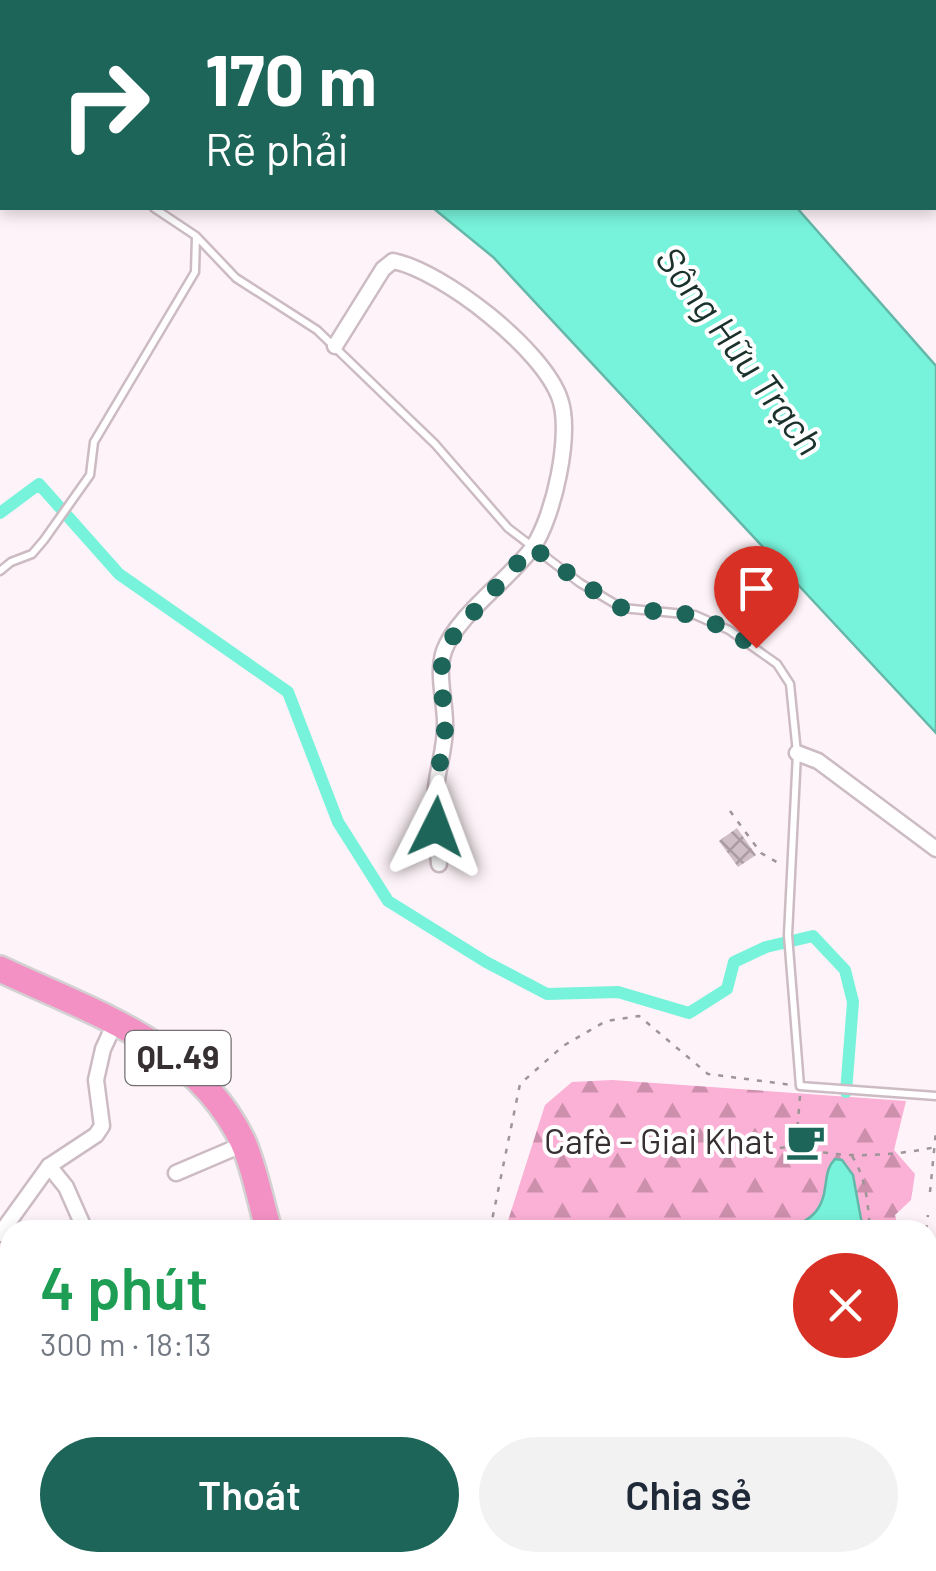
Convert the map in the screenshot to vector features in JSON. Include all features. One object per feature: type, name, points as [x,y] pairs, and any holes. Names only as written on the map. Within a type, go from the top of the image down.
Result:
[{"type":"highway","name":"QL.49","points":[[0,969],[174,1055],[199,1078],[211,1090],[244,1144],[266,1220]]},
{"type":"street","points":[[335,346],[383,269],[393,260],[432,278],[483,310],[525,348],[555,387],[563,420],[551,505],[532,547],[456,632],[444,651],[441,672],[445,732],[436,787],[440,864]]},
{"type":"street","points":[[797,753],[832,771],[936,848]]},
{"type":"street","points":[[10,1220],[49,1166],[96,1135],[102,1126],[96,1080],[103,1048],[116,1024]]},
{"type":"street","points":[[176,1173],[244,1144]]},
{"type":"street","points":[[49,1166],[66,1187],[80,1220]]},
{"type":"lane","points":[[157,210],[196,236],[236,278],[300,316],[335,346],[435,444],[508,528],[532,547],[622,608],[695,615],[729,630],[777,664],[790,684],[797,753],[788,935],[800,1086],[936,1096]]},
{"type":"lane","points":[[0,572],[11,562],[35,552],[90,475],[94,442],[196,272],[196,236]]},
{"type":"path","points":[[730,811],[761,854],[790,870]]},
{"type":"path","points":[[492,1220],[520,1084],[562,1046],[606,1022],[639,1016],[708,1074],[800,1086],[796,1146]]},
{"type":"path","points":[[930,1192],[936,1130]]},
{"type":"path","points":[[652,1135],[764,1150],[796,1146],[820,1154],[934,1148]]},
{"type":"path","points":[[851,1154],[864,1181],[869,1220]]},
{"type":"path","points":[[927,1220],[928,1215]]},
{"type":"green space","points":[[612,1080],[906,1101],[894,1150],[915,1174],[911,1200],[895,1215],[896,1220],[861,1220],[853,1175],[842,1160],[831,1162],[819,1207],[806,1220],[508,1220],[545,1105],[572,1082]]},
{"type":"water","name":"Sông Hữu Trạch","points":[[435,210],[799,210],[936,366],[936,733],[493,257]]},
{"type":"water","points":[[835,1159],[842,1160],[853,1175],[861,1220],[806,1220],[822,1201],[830,1165]]},
{"type":"building","points":[[737,828],[756,855],[738,867],[719,841]]},
{"type":"waterway","points":[[0,513],[39,484],[119,574],[288,692],[338,822],[388,901],[486,962],[547,994],[618,992],[689,1013],[727,989],[734,962],[766,947],[813,936],[845,970],[853,1002],[846,1092]]},
{"type":"place","name":"Cafè - Giai Khat","points":[[805,1142]]},
{"type":"route","points":[[436,827],[436,787],[445,732],[441,672],[444,651],[456,632],[532,547],[622,608],[695,615],[756,648]]}]
